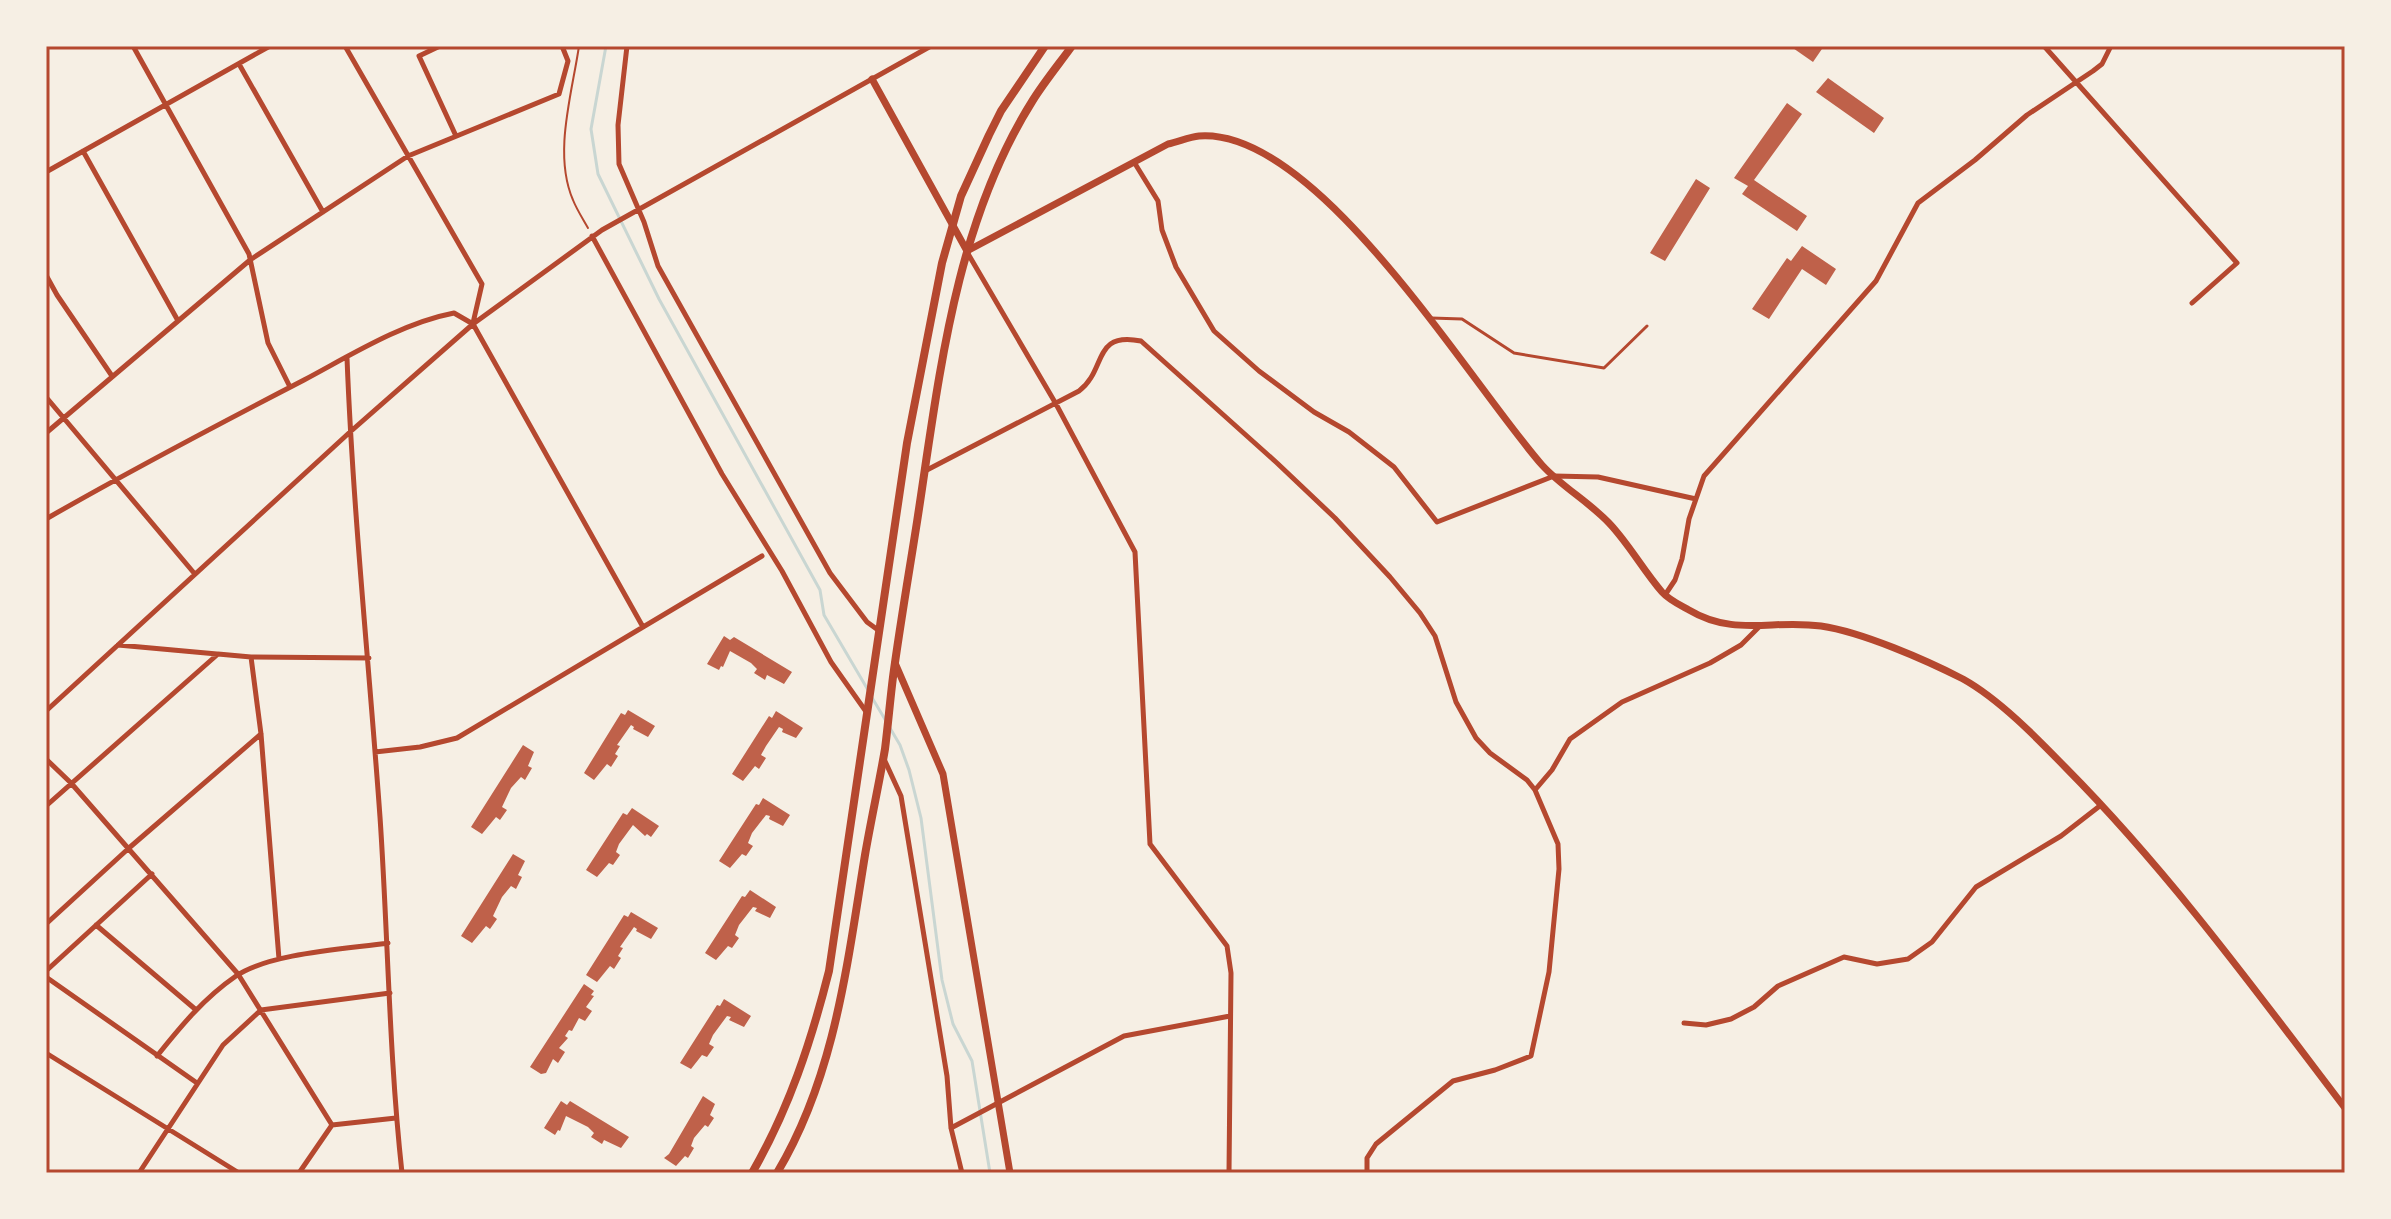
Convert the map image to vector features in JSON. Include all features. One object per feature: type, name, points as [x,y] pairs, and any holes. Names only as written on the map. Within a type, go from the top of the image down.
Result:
[{"type":"main road","points":[[752,1173],[799,1074],[826,986],[915,392],[942,263],[961,196],[1001,111],[1045,46]]},
{"type":"main road","points":[[777,1173],[790,1151],[816,1090],[836,1026],[884,752],[924,472],[960,272],[984,202],[1009,146],[1033,100],[1072,46]]},
{"type":"street","points":[[133,46],[250,260],[268,343],[290,387]]},
{"type":"street","points":[[46,172],[270,46]]},
{"type":"street","points":[[440,46],[419,56],[456,136]]},
{"type":"street","points":[[46,433],[250,260],[408,156],[559,94],[568,61],[562,46]]},
{"type":"street","points":[[627,46],[618,125],[619,164],[658,266],[830,573],[867,622],[880,631]]},
{"type":"street","points":[[46,711],[194,573],[473,324],[592,236],[629,213],[931,46]]},
{"type":"street","points":[[2044,46],[2237,263],[2192,303]]},
{"type":"street","points":[[1665,596],[1675,580],[1682,559],[1689,519],[1704,476],[1876,281],[1918,203],[2027,115],[2102,64],[2111,46]]},
{"type":"street","points":[[346,47],[482,284],[473,324]]},
{"type":"street","points":[[239,64],[323,212]]},
{"type":"street","points":[[872,79],[953,229],[1056,404],[1135,552],[1150,844],[1227,946],[1231,973],[1229,1173]]},
{"type":"street","points":[[967,251],[1168,144],[1200,136],[1234,141],[1264,153],[1296,173],[1361,234],[1544,467],[1608,522],[1665,596],[1707,621],[1730,626],[1823,626],[1859,636],[1965,681],[2041,742],[2102,804],[2206,927],[2345,1108]]},
{"type":"street","points":[[83,151],[177,319]]},
{"type":"street","points":[[1134,162],[1158,201],[1162,230],[1176,267],[1214,331],[1259,371],[1314,412],[1349,432],[1394,467],[1437,522],[1554,476],[1598,477],[1696,499]]},
{"type":"street","points":[[592,236],[722,474],[782,571],[831,662],[868,709]]},
{"type":"street","points":[[46,275],[112,376]]},
{"type":"street","points":[[46,519],[115,479],[347,358],[431,317],[454,313],[473,324],[643,627]]},
{"type":"street","points":[[924,472],[1089,384],[1097,372],[1101,351],[1111,343],[1124,338],[1141,341],[1316,500],[1390,577],[1435,636],[1456,702],[1476,738],[1535,790],[1558,844],[1559,869],[1549,972],[1531,1056],[1453,1081],[1376,1144],[1367,1158],[1367,1173]]},
{"type":"street","points":[[347,358],[402,1173]]},
{"type":"street","points":[[46,397],[194,573]]},
{"type":"street","points":[[375,752],[420,747],[457,738],[762,556]]},
{"type":"street","points":[[1535,790],[1552,770],[1570,739],[1622,702],[1710,663],[1741,645],[1760,626]]},
{"type":"street","points":[[118,645],[251,657],[369,658]]},
{"type":"street","points":[[46,806],[218,654]]},
{"type":"street","points":[[251,657],[261,734],[279,959]]},
{"type":"street","points":[[895,663],[943,774],[1010,1173]]},
{"type":"street","points":[[46,924],[261,734]]},
{"type":"street","points":[[884,752],[901,796],[947,1076],[951,1128],[962,1173]]},
{"type":"street","points":[[46,759],[71,783],[238,974],[332,1125]]},
{"type":"street","points":[[1684,1023],[1706,1025],[1731,1019],[1754,1007],[1778,986],[1844,957],[1877,964],[1908,959],[1932,942],[1976,887],[2061,836],[2102,804]]},
{"type":"street","points":[[46,971],[152,874]]},
{"type":"street","points":[[96,925],[195,1009]]},
{"type":"street","points":[[157,1056],[195,1009],[238,974],[279,959],[388,943]]},
{"type":"street","points":[[46,977],[197,1083]]},
{"type":"street","points":[[139,1173],[223,1045],[261,1010],[390,993]]},
{"type":"street","points":[[951,1128],[1124,1036],[1230,1016]]},
{"type":"street","points":[[46,1053],[239,1173]]},
{"type":"street","points":[[299,1173],[332,1125],[396,1118]]},
{"type":"lane","points":[[1427,318],[1462,319],[1514,353],[1604,368],[1647,326]]},
{"type":"path","points":[[579,46],[564,163],[572,199],[592,236]]},
{"type":"building","points":[[1790,46],[1824,46],[1813,62]]},
{"type":"building","points":[[1828,78],[1884,118],[1874,133],[1816,92]]},
{"type":"building","points":[[1787,103],[1802,114],[1754,180],[1807,216],[1797,231],[1742,194],[1748,186],[1734,178]]},
{"type":"building","points":[[1696,179],[1710,188],[1665,261],[1650,253]]},
{"type":"building","points":[[1802,246],[1836,269],[1826,285],[1802,269],[1769,319],[1752,309],[1787,258],[1791,261]]},
{"type":"building","points":[[724,636],[730,640],[734,637],[792,672],[784,684],[767,675],[765,680],[754,673],[757,669],[751,663],[730,651],[719,670],[707,664]]},
{"type":"building","points":[[628,710],[655,726],[648,737],[631,725],[617,745],[620,746],[615,754],[618,756],[611,767],[607,764],[594,780],[584,773],[621,713],[625,715]]},
{"type":"building","points":[[776,711],[803,728],[796,738],[782,732],[783,729],[779,727],[761,755],[766,758],[759,769],[755,766],[743,781],[732,774],[769,716],[772,718]]},
{"type":"building","points":[[523,745],[534,752],[528,766],[532,768],[525,780],[521,777],[511,788],[502,807],[507,810],[500,820],[496,817],[482,834],[471,827]]},
{"type":"building","points":[[763,798],[790,815],[783,826],[766,815],[752,833],[748,843],[753,846],[730,868],[719,861]]},
{"type":"building","points":[[632,808],[659,826],[651,837],[645,836],[633,825],[619,844],[616,852],[620,855],[597,877],[586,870],[623,813],[627,815]]},
{"type":"building","points":[[513,854],[525,861],[518,875],[522,877],[516,889],[511,886],[502,897],[493,916],[497,919],[490,929],[486,926],[472,943],[461,936]]},
{"type":"building","points":[[750,890],[776,907],[770,918],[753,907],[739,925],[735,935],[739,938],[716,960],[705,953],[742,896],[745,897]]},
{"type":"building","points":[[631,912],[658,928],[651,939],[634,927],[620,947],[623,948],[618,956],[621,958],[614,969],[610,966],[597,982],[586,975],[624,915],[628,917]]},
{"type":"building","points":[[584,984],[594,991],[586,1007],[592,1011],[585,1021],[579,1018],[572,1031],[569,1030],[565,1036],[568,1038],[559,1048],[565,1052],[558,1063],[553,1059],[546,1073],[541,1074],[530,1067]]},
{"type":"building","points":[[724,999],[751,1016],[744,1027],[727,1016],[713,1035],[709,1044],[714,1047],[707,1057],[702,1055],[691,1069],[680,1063],[717,1005],[720,1006]]},
{"type":"building","points":[[703,1096],[715,1104],[710,1115],[714,1118],[694,1138],[691,1146],[694,1148],[688,1158],[685,1156],[676,1166],[664,1158]]},
{"type":"building","points":[[561,1101],[567,1105],[570,1101],[629,1137],[621,1148],[604,1140],[602,1144],[591,1137],[594,1133],[588,1127],[566,1116],[555,1135],[544,1128]]},
{"type":"waterway","points":[[606,46],[591,129],[598,174],[659,299],[820,590],[824,615],[868,690]]},
{"type":"waterway","points":[[871,696],[886,721]]},
{"type":"waterway","points":[[890,728],[909,770],[921,818],[942,980],[953,1024],[972,1061],[990,1173]]}]
